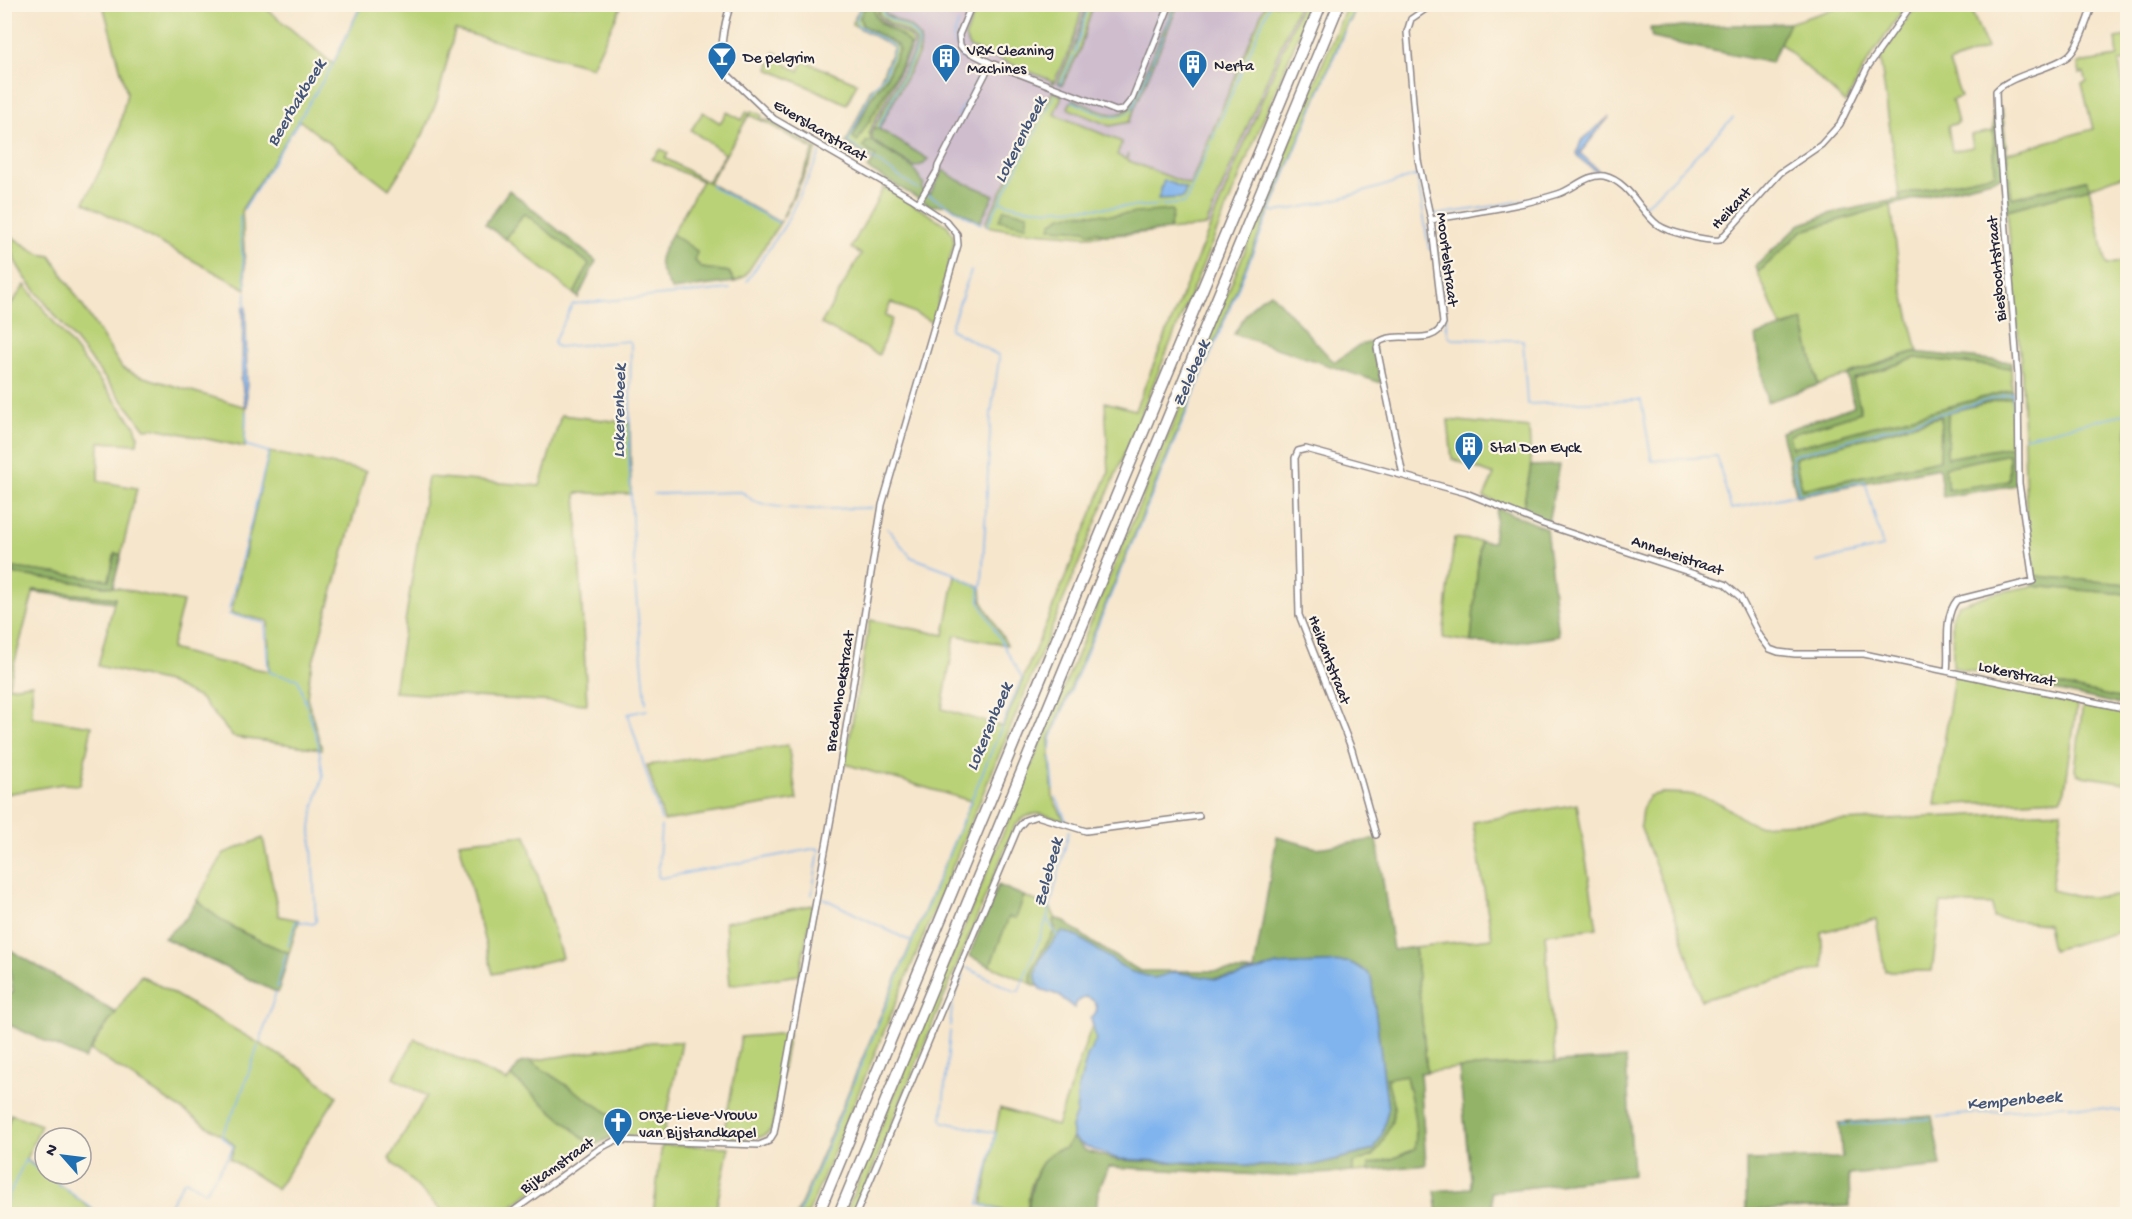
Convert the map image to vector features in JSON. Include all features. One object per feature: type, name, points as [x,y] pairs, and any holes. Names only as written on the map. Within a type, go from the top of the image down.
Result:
[{"type":"highway","points":[[818,1215],[1321,4]]},
{"type":"highway","points":[[839,1215],[1339,4]]},
{"type":"street","name":"Everslaarstraat","points":[[731,4],[725,28],[723,52],[724,68],[727,74],[774,119],[918,203],[952,227],[957,234],[958,245]]},
{"type":"street","points":[[972,4],[959,35],[960,45],[968,52],[1110,111],[1123,110],[1132,99],[1170,4]]},
{"type":"street","name":"Moortelstraat","points":[[1402,475],[1377,348],[1382,340],[1432,336],[1441,330],[1443,323],[1431,220],[1418,160],[1407,32],[1412,19],[1434,4]]},
{"type":"street","name":"Heikant","points":[[1431,220],[1545,198],[1565,192],[1593,177],[1603,176],[1617,182],[1627,190],[1658,225],[1693,237],[1720,240],[1780,173],[1821,145],[1840,124],[1867,68],[1912,4]]},
{"type":"street","name":"Biesbochtstraat","points":[[1947,671],[1948,618],[1957,600],[2033,581],[2019,483],[2018,375],[1996,91],[2000,87],[2068,56],[2075,46],[2093,4]]},
{"type":"street","points":[[918,203],[937,171],[991,63]]},
{"type":"street","name":"Bredenhoekstraat","points":[[765,1144],[772,1138],[778,1112],[831,817],[882,504],[958,245]]},
{"type":"street","name":"Anneheistraat","points":[[1298,451],[1306,449],[1466,493],[1543,524],[1725,584],[1740,597],[1760,636],[1770,649],[1778,652],[1864,654],[1947,671]]},
{"type":"street","name":"Heikantstraat","points":[[1298,451],[1295,458],[1299,615],[1352,750],[1376,835]]},
{"type":"street","name":"Lokerstraat","points":[[1947,671],[2127,709]]},
{"type":"street","points":[[856,1215],[1018,828],[1025,820],[1037,816],[1086,831],[1199,816]]},
{"type":"street","name":"Bijkamstraat","points":[[509,1215],[599,1149],[615,1140],[765,1144]]},
{"type":"shaded area","points":[[861,5],[1301,5],[1209,226],[1084,236],[991,227],[949,205],[846,143],[870,90],[879,82],[894,47],[852,24]]},
{"type":"green space","points":[[1087,4],[1093,5],[1079,52],[1062,85],[1058,81],[1075,45]]},
{"type":"green space","points":[[103,5],[262,5],[333,64],[361,5],[622,5],[592,67],[455,30],[437,101],[422,137],[389,189],[299,120],[242,209],[246,289],[84,202],[117,137],[127,93]]},
{"type":"green space","points":[[861,5],[866,5],[860,17],[862,25],[897,45],[899,49],[886,78],[870,99],[855,130],[869,122],[900,67],[909,46],[894,31],[877,20],[874,10],[877,5],[879,5],[878,13],[884,23],[910,38],[913,44],[869,132],[871,141],[866,142],[868,151],[877,156],[873,160],[846,143],[870,90],[879,82],[894,47],[852,24]]},
{"type":"green space","points":[[866,5],[877,5],[874,11],[880,22],[906,40],[910,46],[857,142],[853,137],[870,99],[886,78],[899,49],[897,45],[862,25],[860,17]]},
{"type":"green space","points":[[882,5],[888,5],[885,14],[906,25],[917,34],[920,46],[918,55],[879,129],[874,128],[916,43],[909,34],[883,18],[879,13]]},
{"type":"green space","points":[[978,5],[1083,5],[1072,45],[1053,84],[1051,83],[1053,81],[969,47],[965,37]]},
{"type":"green space","points":[[1174,5],[1178,5],[1129,122],[1110,126],[1069,109],[1073,99],[1109,114],[1123,112],[1130,108]]},
{"type":"green space","points":[[1265,5],[1298,5],[1206,226],[1131,234],[1084,236],[1011,230],[985,224],[1053,91],[1062,96],[1054,114],[1122,142],[1117,155],[1125,159],[1129,154],[1127,160],[1190,185]]},
{"type":"green space","points":[[1301,5],[1311,5],[808,1214],[797,1214],[971,801],[845,764],[870,620],[944,635],[955,575],[981,588],[982,601],[1007,645],[955,635],[942,709],[1003,727],[1109,472],[1105,402],[1135,410]]},
{"type":"green space","points":[[1347,5],[1357,5],[1350,22],[1348,21],[1049,740],[1053,798],[1065,822],[1051,816],[1033,814],[1015,825],[854,1214],[845,1214]]},
{"type":"green space","points":[[1846,5],[1906,5],[1863,69],[1846,103],[1780,43],[1789,23]]},
{"type":"green space","points":[[1917,5],[1969,5],[1987,48],[1949,63],[1961,97],[1952,100],[1958,123],[1948,126],[1952,151],[1973,147],[1971,135],[1993,131],[1995,174],[1899,195],[1880,57]]},
{"type":"green space","points":[[1789,23],[1771,63],[1652,38],[1650,28]]},
{"type":"green space","points":[[2127,36],[2127,60],[2119,62],[2127,112],[2127,174],[2089,188],[2086,180],[2011,198],[2007,153],[2093,129],[2082,84],[2087,82],[2084,73],[2080,74],[2078,63],[2118,57],[2116,38]]},
{"type":"green space","points":[[774,52],[781,56],[787,65],[799,71],[804,61],[857,83],[847,104],[768,69]]},
{"type":"green space","points":[[2002,109],[2012,198],[2087,180],[2089,188],[2007,210],[2003,177],[1887,206],[1802,231],[1758,273],[1756,266],[1799,225],[1832,213],[1900,199],[1899,195],[1995,174],[1993,111]]},
{"type":"green space","points":[[747,111],[750,114],[751,111],[762,115],[761,118],[772,122],[817,149],[783,218],[814,150],[749,115],[709,183],[779,222],[781,221],[745,276],[735,282],[729,272],[702,268],[695,261],[697,251],[672,234],[702,181],[652,159],[661,149],[668,154],[665,158],[707,182],[725,154],[691,130],[703,112],[720,123],[727,112],[742,120]]},
{"type":"green space","points":[[873,128],[879,129],[928,159],[924,164],[915,167],[873,141],[871,134]]},
{"type":"green space","points":[[871,141],[913,168],[924,184],[922,189],[930,194],[943,170],[958,180],[994,195],[980,222],[949,205],[931,206],[868,169],[876,156],[863,147],[866,142]]},
{"type":"green space","points":[[884,187],[947,225],[953,235],[954,243],[933,322],[891,302],[885,316],[892,319],[879,355],[821,324],[861,254],[851,248]]},
{"type":"green space","points":[[2089,188],[2107,265],[2127,260],[2127,584],[2035,576],[2026,510],[2022,375],[2007,210]]},
{"type":"green space","points":[[509,190],[596,261],[578,298],[574,294],[589,264],[524,213],[505,239],[485,224]]},
{"type":"green space","points":[[1891,205],[1900,278],[1918,352],[1818,385],[1803,321],[1781,327],[1758,273],[1802,231]]},
{"type":"green space","points":[[1004,209],[1028,214],[1026,226],[999,220]]},
{"type":"green space","points":[[1171,210],[1173,213],[1169,230],[1104,235],[1098,232],[1089,233],[1085,230],[1050,228],[1052,222],[1062,216],[1076,213],[1114,215]]},
{"type":"green space","points":[[524,213],[589,264],[574,294],[506,239]]},
{"type":"green space","points":[[672,234],[697,251],[695,261],[702,268],[729,272],[735,282],[672,290],[660,267],[660,257]]},
{"type":"green space","points":[[12,237],[39,254],[51,256],[122,368],[137,375],[246,407],[245,447],[155,428],[145,429],[24,276],[15,261]]},
{"type":"green space","points":[[25,285],[135,426],[138,435],[137,444],[99,442],[98,481],[137,488],[121,555],[115,553],[109,580],[14,568],[13,574],[118,588],[183,602],[171,649],[214,661],[269,671],[268,621],[231,613],[269,452],[366,471],[310,673],[307,698],[322,749],[233,737],[201,699],[167,682],[98,666],[115,598],[34,590],[8,687],[32,684],[32,717],[92,726],[80,785],[62,784],[5,794],[4,314]]},
{"type":"green space","points":[[1271,293],[1335,362],[1359,345],[1373,342],[1381,383],[1234,334],[1254,305]]},
{"type":"green space","points":[[1803,321],[1818,385],[1767,402],[1756,336]]},
{"type":"green space","points":[[1913,352],[2011,362],[2011,368],[1916,358],[1853,379],[1861,412],[1789,435],[1792,448],[2012,390],[2012,397],[1948,412],[1947,458],[2014,446],[2016,485],[1943,497],[1939,468],[1797,496],[1781,432],[1854,406],[1847,375]],"holes":[[[1941,416],[1940,460],[1802,489],[1795,458]],[[2009,454],[2009,481],[1948,490],[1945,467]]]},
{"type":"green space","points":[[1916,358],[2011,368],[2012,390],[1792,448],[1788,435],[1861,412],[1852,380]]},
{"type":"green space","points":[[2012,397],[2014,446],[1947,459],[1948,412]]},
{"type":"green space","points":[[561,415],[630,423],[631,494],[576,493],[587,704],[394,692],[428,477],[540,486]]},
{"type":"green space","points":[[1942,416],[1940,460],[1802,489],[1794,458]]},
{"type":"green space","points":[[1448,420],[1529,428],[1531,466],[1522,513],[1484,497],[1494,475],[1452,459]]},
{"type":"green space","points":[[2009,454],[2009,481],[1948,491],[1945,467]]},
{"type":"green space","points":[[1560,465],[1548,522],[1522,513],[1531,466]]},
{"type":"green space","points":[[1497,508],[1546,528],[1559,636],[1500,645],[1471,642],[1480,541],[1493,542]]},
{"type":"green space","points":[[1454,538],[1480,541],[1471,642],[1443,638]]},
{"type":"green space","points":[[115,553],[121,555],[113,587],[13,574],[14,568],[109,580]]},
{"type":"green space","points":[[2035,576],[2127,584],[2127,594],[2032,586]]},
{"type":"green space","points":[[2032,586],[2127,594],[2127,700],[2041,681],[2040,687],[1953,667],[1952,615],[1958,605],[1991,594]]},
{"type":"green space","points":[[34,590],[115,598],[114,602],[33,592]]},
{"type":"green space","points":[[1954,675],[2077,705],[2065,790],[2060,799],[1935,805]]},
{"type":"green space","points":[[2041,681],[2127,700],[2127,706],[2040,687]]},
{"type":"green space","points":[[2084,706],[2127,713],[2127,783],[2082,776],[2075,770],[2082,710]]},
{"type":"green space","points":[[788,745],[797,800],[664,821],[647,765]]},
{"type":"green space","points":[[1662,793],[1708,798],[1756,825],[2062,811],[2051,890],[2083,897],[2127,896],[2127,930],[2052,950],[2047,924],[1993,918],[1992,905],[1941,903],[1932,971],[1885,971],[1876,919],[1821,932],[1824,968],[1701,1000],[1676,918],[1640,826],[1642,809],[1649,796]]},
{"type":"green space","points":[[1577,804],[1597,928],[1545,934],[1555,1062],[1427,1072],[1415,947],[1492,938],[1473,822]]},
{"type":"green space","points":[[526,835],[562,958],[493,974],[459,842]]},
{"type":"green space","points":[[1277,837],[1317,848],[1377,839],[1393,950],[1415,947],[1427,1072],[1420,1073],[1426,1165],[1369,1171],[1369,1164],[1392,1159],[1415,1149],[1415,1121],[1406,1075],[1387,1078],[1394,1108],[1392,1121],[1379,1149],[1372,1156],[1353,1163],[1353,1172],[1278,1176],[1109,1167],[1098,1191],[1096,1214],[1027,1214],[1033,1184],[1041,1164],[1055,1151],[1064,1149],[1073,1138],[1086,1151],[1117,1160],[1265,1166],[1314,1165],[1374,1150],[1388,1110],[1371,977],[1364,970],[1349,962],[1277,965],[1236,977],[1155,982],[1129,971],[1074,935],[1058,995],[1032,984],[1032,970],[1055,929],[1053,920],[1056,919],[1062,920],[1095,944],[1140,971],[1254,971]]},
{"type":"green space","points":[[263,838],[279,916],[299,920],[289,953],[229,925],[197,900],[224,853]]},
{"type":"green space","points":[[998,885],[1024,896],[1016,918],[1009,917],[990,966],[969,956]]},
{"type":"green space","points":[[1024,896],[1050,907],[1056,919],[1053,921],[1055,929],[1032,970],[1032,984],[990,966],[1009,916],[1016,918]]},
{"type":"green space","points":[[197,900],[229,925],[289,953],[278,993],[164,938],[187,917]]},
{"type":"green space","points":[[813,905],[799,975],[730,985],[725,922]]},
{"type":"green space","points":[[7,950],[116,1013],[84,1059],[5,1023],[5,996],[13,993]]},
{"type":"green space","points":[[141,975],[305,1070],[337,1096],[277,1189],[230,1159],[235,1146],[229,1140],[90,1050]]},
{"type":"green space","points":[[1096,1027],[1096,1040],[1087,1057],[1078,1090],[1076,1114],[1071,1127],[1073,1138],[1064,1149],[1047,1157],[1039,1168],[1030,1189],[1027,1214],[1016,1214],[982,1205],[1000,1108],[1057,1126],[1091,1028]]},
{"type":"green space","points":[[789,1033],[772,1128],[756,1138],[723,1137],[741,1037]]},
{"type":"green space","points":[[415,1039],[507,1081],[511,1076],[593,1146],[501,1214],[445,1214],[389,1159],[427,1096],[393,1078]]},
{"type":"green space","points":[[652,1042],[682,1042],[663,1135],[624,1136],[617,1119],[530,1061]]},
{"type":"green space","points":[[1626,1058],[1633,1175],[1491,1192],[1494,1214],[1438,1214],[1435,1191],[1471,1188],[1459,1068]]},
{"type":"green space","points":[[530,1061],[617,1119],[624,1136],[609,1138],[593,1146],[511,1076],[520,1063]]},
{"type":"green space","points":[[1406,1075],[1416,1119],[1415,1149],[1392,1159],[1369,1164],[1369,1171],[1353,1172],[1353,1163],[1372,1156],[1394,1108],[1387,1078]]},
{"type":"green space","points":[[11,1114],[41,1125],[33,1126],[33,1143],[26,1159],[33,1164],[33,1186],[61,1186],[98,1214],[5,1214],[5,1134]]},
{"type":"green space","points":[[1932,1116],[1941,1166],[1849,1175],[1850,1206],[1746,1211],[1746,1160],[1842,1158],[1839,1123]]},
{"type":"green space","points":[[662,1145],[729,1147],[715,1214],[653,1214]]},
{"type":"water","points":[[1609,117],[1580,153],[1598,170],[1597,172],[1579,158],[1577,153],[1581,141]]},
{"type":"water","points":[[1164,180],[1186,189],[1183,198],[1158,199]]},
{"type":"water","points":[[243,307],[246,307],[247,406],[245,406],[240,379],[242,376]]},
{"type":"water","points":[[1062,932],[1081,939],[1129,971],[1154,978],[1175,972],[1216,979],[1236,977],[1277,965],[1349,962],[1367,972],[1371,977],[1388,1110],[1382,1134],[1374,1150],[1314,1165],[1265,1166],[1118,1159],[1086,1147],[1073,1138],[1071,1127],[1076,1114],[1078,1090],[1087,1057],[1096,1040],[1091,1018],[1097,1008],[1095,1002],[1085,997],[1077,1002],[1074,1008],[1058,995],[1040,989],[1036,973],[1041,958]]},
{"type":"waterway","name":"Beerbakbeek","points":[[244,209],[332,66],[362,4]]},
{"type":"waterway","points":[[862,4],[856,19],[857,25],[895,47],[885,74],[871,92],[848,142],[918,189]]},
{"type":"waterway","points":[[878,128],[919,45],[918,39],[911,31],[884,15],[886,4]]},
{"type":"waterway","name":"Lokerenbeek","points":[[1060,84],[1075,53],[1089,4]]},
{"type":"waterway","points":[[1150,41],[1164,4]]},
{"type":"waterway","points":[[1072,101],[1094,112],[1110,116],[1125,115],[1132,110],[1176,4]]},
{"type":"waterway","points":[[1000,201],[1010,205],[1043,209],[1136,207],[1185,203],[1270,4]]},
{"type":"waterway","name":"Zelebeek","points":[[1050,751],[1051,739],[1356,4]]},
{"type":"waterway","points":[[955,46],[953,39],[958,23]]},
{"type":"waterway","points":[[961,55],[979,66],[980,70],[970,94]]},
{"type":"waterway","points":[[960,56],[974,64]]},
{"type":"waterway","name":"Lokerenbeek","points":[[987,226],[1055,95]]},
{"type":"waterway","points":[[958,116],[967,99]]},
{"type":"waterway","points":[[1639,201],[1647,204],[1733,118]]},
{"type":"waterway","name":"Lokerenbeek","points":[[747,281],[785,225],[821,152]]},
{"type":"waterway","points":[[1585,177],[1592,173]]},
{"type":"waterway","points":[[1270,210],[1276,212],[1330,201],[1417,175],[1429,249],[1432,249]]},
{"type":"waterway","points":[[1433,212],[1437,215],[1509,203],[1545,194],[1578,181]]},
{"type":"waterway","points":[[711,186],[779,223]]},
{"type":"waterway","points":[[927,194],[981,224]]},
{"type":"waterway","name":"Beerbakbeek","points":[[240,216],[246,287]]},
{"type":"waterway","points":[[1437,248],[1448,335],[1452,339],[1523,340],[1527,404],[1641,400],[1652,461],[1717,456],[1731,509],[1799,494],[1791,456],[2013,393],[2012,440]]},
{"type":"waterway","name":"Lokerenbeek","points":[[799,1214],[1022,678],[980,603],[991,414],[999,359],[998,355],[950,329],[971,271]]},
{"type":"waterway","name":"Lokerenbeek","points":[[635,580],[629,457],[631,343],[629,341],[558,347],[554,345],[554,341],[573,304],[730,289]]},
{"type":"waterway","name":"Beerbakbeek","points":[[245,309],[246,292]]},
{"type":"waterway","name":"Beerbakbeek","points":[[245,443],[246,411]]},
{"type":"waterway","points":[[2025,437],[2128,413]]},
{"type":"waterway","name":"Beerbakbeek","points":[[229,609],[269,452],[245,445]]},
{"type":"waterway","points":[[1800,494],[1865,481],[1883,547],[1817,562]]},
{"type":"waterway","points":[[654,494],[741,492],[756,502],[784,508],[871,508]]},
{"type":"waterway","points":[[887,528],[911,557],[949,571],[979,588]]},
{"type":"waterway","points":[[4,563],[6,575]]},
{"type":"waterway","name":"Lokerenbeek","points":[[635,584],[646,703]]},
{"type":"waterway","name":"Beerbakbeek","points":[[228,614],[265,623],[268,667],[271,673],[298,679],[318,742],[323,776],[313,812],[311,829],[316,921],[313,924],[296,921],[288,946]]},
{"type":"waterway","name":"Lokerenbeek","points":[[647,710],[628,714],[661,820]]},
{"type":"waterway","name":"Zelebeek","points":[[1051,757],[1054,790]]},
{"type":"waterway","name":"Zelebeek","points":[[1056,797],[1066,820]]},
{"type":"waterway","name":"Lokerenbeek","points":[[661,826],[658,877],[817,848],[819,850],[812,895]]},
{"type":"waterway","name":"Zelebeek","points":[[1058,937],[1047,919],[1069,831]]},
{"type":"waterway","name":"Lokerenbeek","points":[[823,898],[910,941]]},
{"type":"waterway","name":"Zelebeek","points":[[967,968],[1014,991],[1019,991],[1047,919]]},
{"type":"waterway","name":"Beerbakbeek","points":[[277,987],[286,954]]},
{"type":"waterway","name":"Zelebeek","points":[[950,1026],[953,998],[963,976]]},
{"type":"waterway","name":"Beerbakbeek","points":[[260,1042],[276,992]]},
{"type":"waterway","name":"Zelebeek","points":[[950,1031],[942,1120],[996,1133],[979,1204],[1009,1214]]},
{"type":"waterway","name":"Beerbakbeek","points":[[164,1214],[184,1181],[186,1180],[205,1192],[231,1152],[233,1146],[221,1136],[238,1103],[258,1046]]},
{"type":"waterway","name":"Kempenbeek","points":[[1938,1117],[2064,1105],[2128,1112]]},
{"type":"waterway","name":"Kempenbeek","points":[[1841,1125],[1930,1119]]},
{"type":"waterway","name":"Beerbakbeek","points":[[4,1207],[25,1160],[100,1214]]},
{"type":"place","name":"De pelgrim","points":[[722,82]]},
{"type":"place","name":"VRK Cleaning Machines","points":[[946,84]]},
{"type":"place","name":"Nerta","points":[[1193,90]]},
{"type":"place","name":"Stal Den Eyck","points":[[1469,472]]},
{"type":"place","name":"Onze-Lieve-Vrouw van Bijstandkapel","points":[[618,1148]]}]
